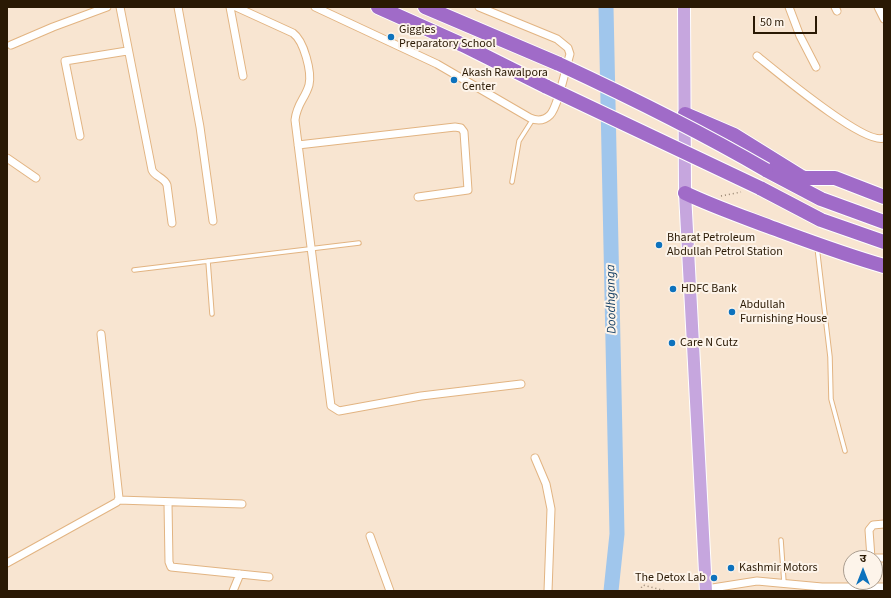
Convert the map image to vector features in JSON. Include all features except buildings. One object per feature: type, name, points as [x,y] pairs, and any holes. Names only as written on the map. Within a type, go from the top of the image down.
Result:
[{"type":"highway","points":[[378,7],[760,188],[821,220],[884,242]]},
{"type":"highway","points":[[425,7],[623,93],[700,132],[766,170],[821,199],[884,222]]},
{"type":"highway","points":[[685,114],[734,135],[804,178],[835,178],[884,197]]},
{"type":"highway","points":[[685,192],[699,200],[816,244],[884,266]]},
{"type":"main road","points":[[684,7],[685,192],[706,590]]},
{"type":"street","points":[[11,45],[53,27],[107,7]]},
{"type":"street","points":[[120,7],[152,170],[153,173],[165,181],[167,185],[172,223]]},
{"type":"street","points":[[178,7],[200,127],[213,221]]},
{"type":"street","points":[[230,7],[243,76]]},
{"type":"street","points":[[236,7],[293,33],[299,38],[303,47],[309,78],[306,91],[298,104],[296,111],[298,145],[330,401],[335,410],[339,411],[421,396],[521,384]]},
{"type":"street","points":[[316,7],[437,64],[533,119],[545,119],[554,110],[570,54],[568,48],[557,39],[480,7]]},
{"type":"street","points":[[789,7],[800,36],[816,67]]},
{"type":"street","points":[[878,7],[884,19]]},
{"type":"street","points":[[80,136],[65,61],[67,59],[128,51]]},
{"type":"street","points":[[757,56],[850,127],[878,140],[884,138]]},
{"type":"street","points":[[298,145],[455,127],[461,128],[464,132],[468,190],[418,197]]},
{"type":"street","points":[[7,158],[36,178]]},
{"type":"street","points":[[101,334],[119,493],[118,500]]},
{"type":"street","points":[[536,458],[546,484],[552,509],[548,591]]},
{"type":"street","points":[[7,563],[118,500],[168,503],[242,504]]},
{"type":"street","points":[[168,503],[169,562],[172,567],[269,577]]},
{"type":"street","points":[[884,524],[873,525],[869,530],[871,558],[884,558]]},
{"type":"street","points":[[370,536],[390,591]]},
{"type":"street","points":[[233,591],[240,574]]},
{"type":"street","points":[[706,590],[749,581],[784,583],[793,588],[843,586]]},
{"type":"lane","points":[[512,182],[519,142],[533,119]]},
{"type":"lane","points":[[134,270],[359,243]]},
{"type":"lane","points":[[816,244],[830,357],[831,398],[845,451]]},
{"type":"lane","points":[[208,262],[212,314]]},
{"type":"lane","points":[[781,540],[784,583]]},
{"type":"path","points":[[699,200],[760,188]]},
{"type":"path","points":[[639,591],[644,585],[666,591]]},
{"type":"waterway","name":"Doodhganga","points":[[606,7],[617,534],[611,591]]},
{"type":"place","name":"Giggles Preparatory School","points":[[391,37]]},
{"type":"place","name":"Akash Rawalpora Center","points":[[454,80]]},
{"type":"place","name":"Bharat Petroleum Abdullah Petrol Station","points":[[659,245]]},
{"type":"place","name":"HDFC Bank","points":[[673,289]]},
{"type":"place","name":"Abdullah Furnishing House","points":[[732,312]]},
{"type":"place","name":"Care N Cutz","points":[[672,343]]},
{"type":"place","name":"Kashmir Motors","points":[[731,568]]},
{"type":"place","name":"The Detox Lab","points":[[714,578]]}]
